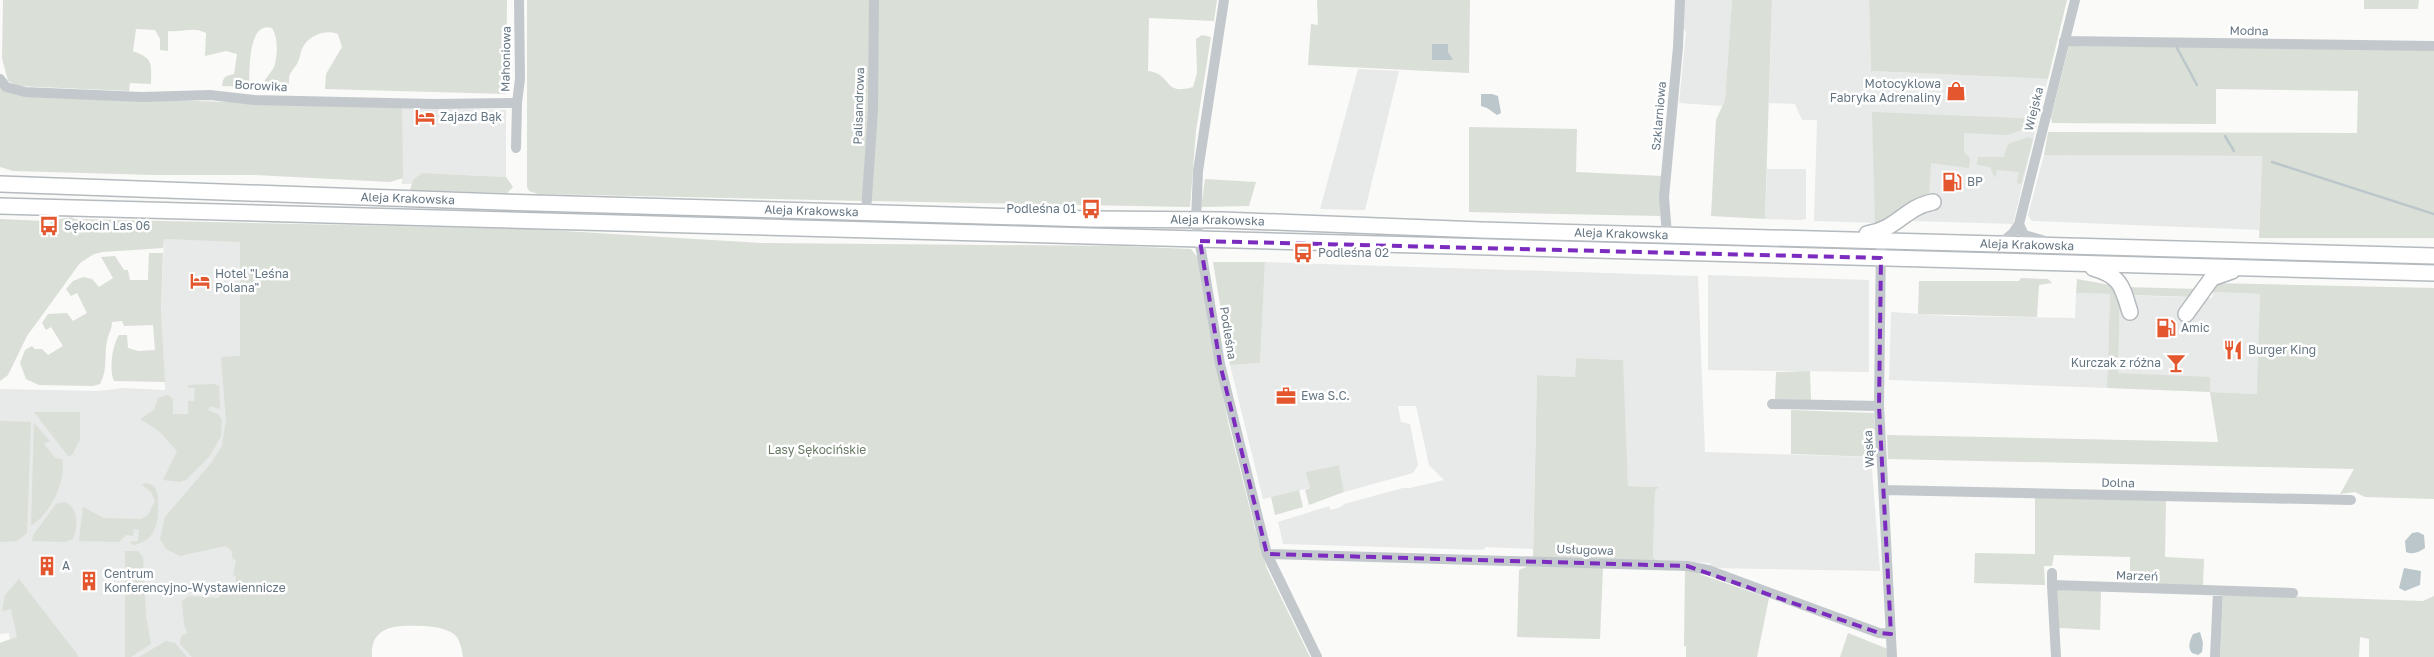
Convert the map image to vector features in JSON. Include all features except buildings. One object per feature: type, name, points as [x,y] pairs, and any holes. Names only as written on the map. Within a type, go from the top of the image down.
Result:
[{"type":"main road","points":[[0,173],[30,185]]},
{"type":"main road","name":"Aleja Krakowska","points":[[0,184],[502,202],[2434,256]]},
{"type":"main road","points":[[1844,240],[1884,230],[1910,210],[1933,202]]},
{"type":"main road","name":"Aleja Krakowska","points":[[0,206],[2434,273]]},
{"type":"main road","points":[[2078,263],[2110,273],[2117,278],[2130,312]]},
{"type":"main road","points":[[2186,314],[2212,278],[2247,268]]},
{"type":"street","name":"Mahoniowa","points":[[516,148],[517,103],[520,79],[519,0]]},
{"type":"street","name":"Palisandrowa","points":[[866,212],[873,110],[874,0]]},
{"type":"street","name":"Podleśna","points":[[1224,0],[1202,142],[1196,196],[1196,220],[1220,364],[1267,554],[1317,657]]},
{"type":"street","name":"Szklarniowa","points":[[1667,235],[1664,197],[1678,47],[1680,0]]},
{"type":"street","name":"Wiejska","points":[[2001,244],[2020,224],[2074,0]]},
{"type":"street","name":"Modna","points":[[2064,41],[2434,46]]},
{"type":"street","name":"Borowika","points":[[3,83],[25,92],[142,97],[210,95],[300,101],[434,104],[517,103]]},
{"type":"street","points":[[2020,224],[2021,230],[2027,237],[2067,246]]},
{"type":"street","name":"Wąska","points":[[1881,240],[1879,406],[1892,657]]},
{"type":"street","points":[[1772,404],[1879,406]]},
{"type":"street","name":"Dolna","points":[[1884,490],[2350,500]]},
{"type":"street","name":"Usługowa","points":[[1267,554],[1687,566],[1708,570],[1879,633],[1891,634]]},
{"type":"street","points":[[2052,573],[2056,657]]},
{"type":"street","name":"Marzeń","points":[[2052,585],[2293,593]]},
{"type":"street","points":[[2215,657],[2218,592]]},
{"type":"highlighted area","points":[[1200,241],[1881,258],[1879,406],[1891,634],[1879,633],[1687,566],[1267,554],[1220,364]]},
{"type":"shaded area","points":[[1683,0],[1732,0],[1725,100],[1722,106],[1679,103],[1686,32],[1681,23]]},
{"type":"shaded area","points":[[1772,0],[1869,0],[1871,71],[2048,79],[2013,224],[1912,221],[1906,224],[1814,221],[1817,120],[1802,120],[1795,104],[1769,103]]},
{"type":"shaded area","points":[[1432,44],[1448,44],[1448,52],[1453,60],[1432,60]]},
{"type":"shaded area","points":[[1358,69],[1399,71],[1365,210],[1320,209]]},
{"type":"shaded area","points":[[1481,94],[1498,96],[1501,113],[1497,115],[1481,106]]},
{"type":"shaded area","points":[[402,107],[506,110],[506,177],[422,173],[411,184],[402,184]]},
{"type":"shaded area","points":[[2044,155],[2262,156],[2259,230],[2032,221],[2028,215]]},
{"type":"shaded area","points":[[1767,169],[1806,169],[1806,219],[1765,219]]},
{"type":"shaded area","points":[[164,239],[240,241],[240,657],[0,657],[0,643],[10,639],[9,633],[0,634],[0,389],[99,391],[123,388],[165,390],[161,310]]},
{"type":"shaded area","points":[[1265,262],[1698,276],[1705,452],[1871,457],[1880,571],[1711,568],[1710,563],[1657,561],[1653,557],[1655,491],[1659,487],[1628,486],[1622,360],[1576,358],[1575,377],[1537,375],[1533,549],[1486,547],[1483,550],[1283,544],[1278,522],[1329,506],[1331,510],[1344,504],[1403,488],[1444,480],[1429,465],[1416,406],[1398,406],[1401,422],[1410,424],[1418,465],[1413,473],[1344,492],[1339,465],[1307,472],[1310,488],[1263,499],[1230,365],[1260,363]]},
{"type":"shaded area","points":[[1708,275],[1869,280],[1869,372],[1708,370]]},
{"type":"shaded area","name":"Amic","points":[[2213,292],[2260,294],[2258,394],[2210,392],[2210,378],[2118,373],[2120,295],[2212,298]]},
{"type":"shaded area","points":[[2076,293],[2110,294],[2107,388],[1889,380],[1891,312],[1949,316],[2075,318]]},
{"type":"shaded area","points":[[2418,532],[2424,535],[2425,548],[2416,553],[2406,552],[2405,541],[2412,533]]},
{"type":"shaded area","points":[[2404,568],[2421,571],[2420,585],[2405,591],[2399,588]]},
{"type":"shaded area","points":[[2200,632],[2203,643],[2202,652],[2198,655],[2192,653],[2190,644],[2193,634]]},
{"type":"green space","points":[[3,0],[507,0],[506,94],[325,89],[326,74],[342,47],[338,34],[328,32],[318,34],[305,44],[298,62],[290,74],[289,88],[263,87],[266,78],[274,67],[277,52],[272,28],[264,28],[258,32],[254,39],[250,60],[249,87],[222,86],[225,77],[234,74],[237,54],[226,51],[205,56],[206,33],[197,30],[168,31],[168,51],[160,50],[160,39],[155,30],[136,29],[133,51],[148,59],[151,66],[151,84],[130,83],[129,91],[17,86],[8,81],[2,58]]},
{"type":"green space","points":[[527,0],[871,0],[871,105],[863,201],[538,194],[529,191],[527,187]]},
{"type":"green space","points":[[879,0],[1217,0],[1214,21],[1149,18],[1148,71],[1161,76],[1176,89],[1193,87],[1197,73],[1196,39],[1202,35],[1211,37],[1196,131],[1190,207],[869,201]]},
{"type":"green space","points":[[1317,0],[1470,0],[1469,73],[1308,65],[1311,24],[1318,25]]},
{"type":"green space","points":[[1732,0],[1772,0],[1765,219],[1711,216],[1716,120],[1725,100]]},
{"type":"green space","points":[[1869,0],[2067,0],[2048,79],[1871,71]]},
{"type":"green space","points":[[2364,0],[2419,0],[2418,9],[2364,9]]},
{"type":"green space","points":[[2069,46],[2434,49],[2434,238],[2259,238],[2262,156],[2044,155],[2048,132],[2357,133],[2358,91],[2216,89],[2216,124],[2052,123],[2051,117]]},
{"type":"green space","points":[[0,87],[129,99],[402,107],[403,178],[390,182],[255,175],[155,175],[13,171],[0,167]]},
{"type":"green space","points":[[1872,112],[2038,119],[2036,128],[2024,129],[2008,135],[1964,133],[1964,152],[1970,158],[1969,168],[1931,163],[1929,197],[1877,223],[1875,222]]},
{"type":"green space","points":[[1469,127],[1577,129],[1576,172],[1663,176],[1660,216],[1469,212]]},
{"type":"green space","points":[[2029,137],[2033,139],[2021,184],[2017,183],[2019,172],[1997,170],[1995,178],[1990,167],[1977,165],[1978,157],[2004,157],[2007,146],[2010,143]]},
{"type":"green space","points":[[422,173],[506,177],[513,187],[507,193],[410,190],[413,180]]},
{"type":"green space","points":[[1205,179],[1256,182],[1249,206],[1201,207]]},
{"type":"green space","name":"Lasy Sękocińskie","points":[[71,217],[75,219],[531,229],[761,243],[1122,246],[1191,249],[1198,258],[1209,328],[1229,426],[1254,525],[1267,569],[1310,657],[463,657],[458,640],[451,632],[432,627],[400,626],[392,627],[379,634],[372,647],[372,657],[192,657],[180,644],[181,636],[187,633],[184,624],[182,601],[189,596],[219,598],[220,592],[235,593],[236,576],[233,575],[236,560],[233,559],[231,550],[225,546],[180,556],[166,549],[160,539],[165,517],[211,463],[222,446],[226,420],[221,357],[240,356],[240,242],[164,239],[163,248],[94,254],[80,263],[27,336],[8,375],[0,381],[0,219],[45,221],[46,227],[51,227],[50,221]]},
{"type":"green space","points":[[149,253],[163,253],[161,310],[165,382],[114,381],[112,376],[112,358],[119,335],[127,335],[128,348],[138,351],[155,350],[153,325],[124,326],[122,321],[112,322],[107,343],[103,378],[100,384],[93,386],[39,385],[26,379],[20,363],[25,350],[32,346],[35,349],[42,349],[48,355],[63,346],[51,327],[46,330],[42,323],[48,314],[67,313],[73,321],[87,313],[77,293],[71,296],[66,289],[73,281],[83,277],[92,279],[99,287],[113,278],[101,257],[115,256],[124,270],[128,270],[130,280],[148,280]]},
{"type":"green space","points":[[1213,262],[1265,262],[1260,363],[1230,365]]},
{"type":"green space","points":[[2021,278],[2048,279],[2052,283],[2039,285],[2037,317],[1918,314],[1919,281],[2019,281]]},
{"type":"green space","points":[[2077,279],[2116,286],[2120,295],[2118,373],[2210,377],[2210,392],[2107,388],[2110,294],[2076,293]]},
{"type":"green space","points":[[2213,283],[2434,288],[2434,499],[2365,497],[2355,492],[2340,494],[2354,469],[1888,459],[1887,435],[2218,442],[2210,392],[2257,394],[2260,294],[2213,292]]},
{"type":"green space","points":[[2125,287],[2198,289],[2193,297],[2129,295]]},
{"type":"green space","points":[[1576,358],[1623,360],[1628,486],[1659,487],[1655,491],[1653,557],[1657,561],[1533,558],[1537,375],[1575,377]]},
{"type":"green space","points":[[1810,371],[1811,400],[1775,399],[1776,372]]},
{"type":"green space","points":[[215,384],[219,386],[220,407],[219,409],[210,406],[208,410],[218,414],[222,420],[221,436],[210,456],[186,480],[180,482],[163,480],[177,451],[159,431],[140,419],[154,410],[158,398],[168,395],[173,399],[173,414],[188,414],[188,401],[194,401],[195,388],[188,388],[188,385]]},
{"type":"green space","points":[[1791,410],[1874,413],[1877,457],[1791,454]]},
{"type":"green space","points":[[34,412],[80,412],[80,440],[72,455],[68,456]]},
{"type":"green space","points":[[0,421],[31,422],[27,533],[17,541],[0,542]]},
{"type":"green space","points":[[34,423],[50,441],[44,444],[55,458],[62,459],[63,468],[56,496],[45,514],[31,526]]},
{"type":"green space","points":[[1339,465],[1344,492],[1309,505],[1305,490],[1310,488],[1306,472]]},
{"type":"green space","points":[[145,483],[151,484],[154,487],[157,491],[158,499],[158,518],[151,536],[133,545],[130,542],[138,541],[139,530],[134,529],[133,536],[126,535],[119,542],[79,541],[83,507],[104,518],[141,519],[148,515],[155,501],[151,492],[142,485]]},
{"type":"green space","points":[[1299,490],[1303,507],[1275,515],[1271,497]]},
{"type":"green space","points":[[2035,496],[2166,501],[2165,557],[2204,559],[2203,586],[2130,584],[2130,557],[2054,555],[2052,566],[2044,566],[2045,585],[1974,583],[1975,553],[2035,554]]},
{"type":"green space","points":[[64,502],[69,504],[75,512],[76,529],[73,539],[65,542],[32,541],[33,535],[56,504]]},
{"type":"green space","points":[[125,551],[138,551],[143,557],[146,616],[151,644],[131,657],[125,657]]},
{"type":"green space","points":[[1528,566],[1603,567],[1600,639],[1517,637],[1519,570]]},
{"type":"green space","points":[[1685,569],[1769,598],[1757,657],[1686,657],[1686,646],[1684,646]]},
{"type":"green space","points":[[19,579],[78,657],[0,657],[0,643],[17,637],[11,609],[2,611],[5,595]]},
{"type":"green space","points":[[2057,590],[2101,591],[2100,630],[2059,628]]},
{"type":"green space","points":[[2223,594],[2423,601],[2434,596],[2434,657],[2369,657],[2369,639],[2360,637],[2359,657],[2220,657]]},
{"type":"green space","points":[[1848,633],[1888,649],[1888,657],[1840,657]]},
{"type":"green space","points":[[166,641],[175,643],[187,657],[139,657]]},
{"type":"waterway","points":[[2177,48],[2197,85]]},
{"type":"waterway","points":[[2225,136],[2234,151]]},
{"type":"waterway","points":[[2272,162],[2434,214]]},
{"type":"place","name":"Motocyklowa Fabryka Adrenaliny","points":[[1956,91]]},
{"type":"place","name":"Zajazd Bąk","points":[[425,117]]},
{"type":"place","name":"BP","points":[[1952,182]]},
{"type":"place","name":"Podleśna 01","points":[[1091,209]]},
{"type":"place","name":"Sękocin Las 06","points":[[49,226]]},
{"type":"place","name":"Podleśna 02","points":[[1303,253]]},
{"type":"place","name":"Hotel \"Leśna Polana\"","points":[[200,281]]},
{"type":"place","name":"Amic","points":[[2166,328]]},
{"type":"place","name":"Burger King","points":[[2233,350]]},
{"type":"place","name":"Kurczak z różna","points":[[2176,363]]},
{"type":"place","name":"Ewa S.C.","points":[[1286,396]]},
{"type":"place","name":"A","points":[[47,566]]},
{"type":"place","name":"Centrum Konferencyjno-Wystawiennicze","points":[[89,581]]}]
